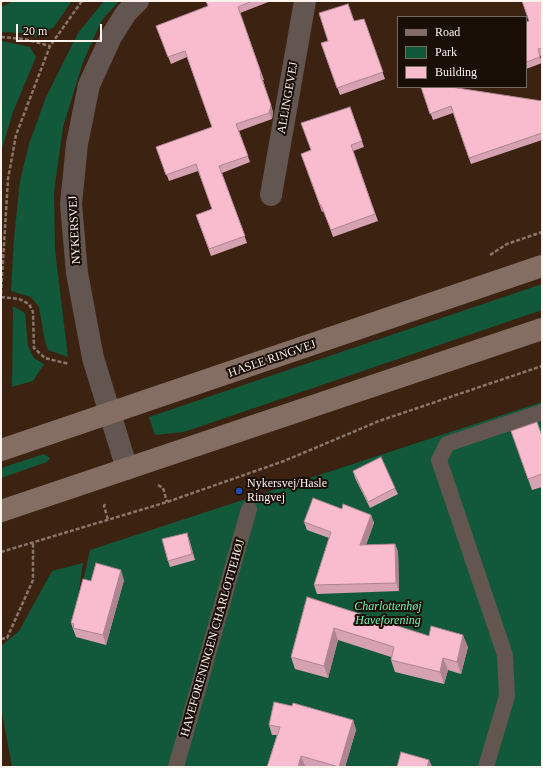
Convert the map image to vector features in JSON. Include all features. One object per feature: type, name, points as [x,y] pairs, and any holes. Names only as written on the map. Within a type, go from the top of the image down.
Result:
[{"type":"main road","name":"HASLE RINGVEJ","points":[[1,450],[542,266]]},
{"type":"main road","points":[[1,511],[542,329]]},
{"type":"street","name":"NYKERSVEJ","points":[[127,468],[93,358],[77,273],[71,204],[77,144],[89,85],[111,37],[126,13],[138,1]]},
{"type":"street","name":"ALLINGEVEJ","points":[[271,195],[305,1]]},
{"type":"lane","points":[[486,767],[507,696],[505,655],[439,460],[447,444],[542,412]]},
{"type":"lane","name":"HAVEFORENINGEN CHARLOTTEHØJ","points":[[176,767],[250,509]]},
{"type":"path","points":[[1,294],[8,178],[16,135],[50,46],[82,1]]},
{"type":"path","points":[[1,37],[24,39],[50,46]]},
{"type":"path","points":[[1,297],[19,299],[29,304],[33,312],[34,348],[45,358],[71,365]]},
{"type":"path","points":[[1,552],[167,502],[277,464],[379,421],[542,366]]},
{"type":"path","points":[[1,639],[8,638],[33,580],[33,542]]},
{"type":"green space","points":[[14,1],[72,1],[54,27],[36,37],[22,33],[1,32],[1,7]]},
{"type":"green space","points":[[104,1],[119,1],[102,20],[83,62],[63,127],[54,192],[55,250],[68,357],[48,350],[45,342],[39,307],[31,297],[11,291],[14,238],[20,181],[29,144],[46,97],[78,33]]},
{"type":"green space","points":[[1,42],[30,47],[36,57],[13,112],[1,152]]},
{"type":"green space","points":[[542,284],[542,310],[184,432],[155,435],[149,417]]},
{"type":"green space","points":[[13,306],[25,313],[28,346],[34,358],[44,364],[33,381],[12,387]]},
{"type":"green space","name":"Charlottenhøj Haveforening","points":[[542,402],[542,767],[12,767],[1,707],[1,646],[19,631],[52,571],[83,563],[75,618],[90,550]]},
{"type":"green space","points":[[44,454],[50,458],[47,462],[1,478],[1,468]]},
{"type":"building","points":[[206,1],[252,1],[238,7],[271,105],[269,113],[236,124],[248,156],[219,166],[245,236],[209,249],[196,215],[212,209],[196,164],[166,175],[156,147],[212,127],[185,51],[168,57],[156,26],[208,6]]},
{"type":"building","points":[[522,1],[542,1],[542,48],[538,49],[540,57],[527,62],[527,22],[529,21]]},
{"type":"building","points":[[348,4],[354,21],[364,19],[383,72],[337,88],[321,43],[328,41],[319,13]]},
{"type":"building","points":[[421,88],[458,88],[542,101],[542,133],[469,158],[451,106],[430,114]]},
{"type":"building","points":[[350,107],[362,141],[351,145],[375,214],[331,230],[301,154],[311,150],[301,123]]},
{"type":"building","points":[[537,422],[542,436],[542,474],[528,479],[511,431]]},
{"type":"building","points":[[381,457],[395,488],[368,502],[353,471]]},
{"type":"building","points":[[313,498],[342,509],[343,504],[371,515],[360,545],[395,544],[396,583],[314,585],[331,532],[304,522]]},
{"type":"building","points":[[187,533],[192,554],[168,561],[162,539]]},
{"type":"building","points":[[96,563],[121,570],[103,635],[73,628],[74,624],[71,623],[83,579],[91,581]]},
{"type":"building","points":[[307,597],[429,636],[431,626],[463,635],[457,662],[443,658],[440,672],[391,660],[394,647],[334,628],[324,666],[291,657]]},
{"type":"building","points":[[274,702],[292,706],[293,703],[353,720],[339,767],[301,756],[298,767],[267,767],[280,727],[269,725]]},
{"type":"building","points":[[401,752],[429,760],[427,767],[397,767]]},
{"type":"place","name":"Nykersvej/Hasle Ringvej","points":[[239,491]]}]
